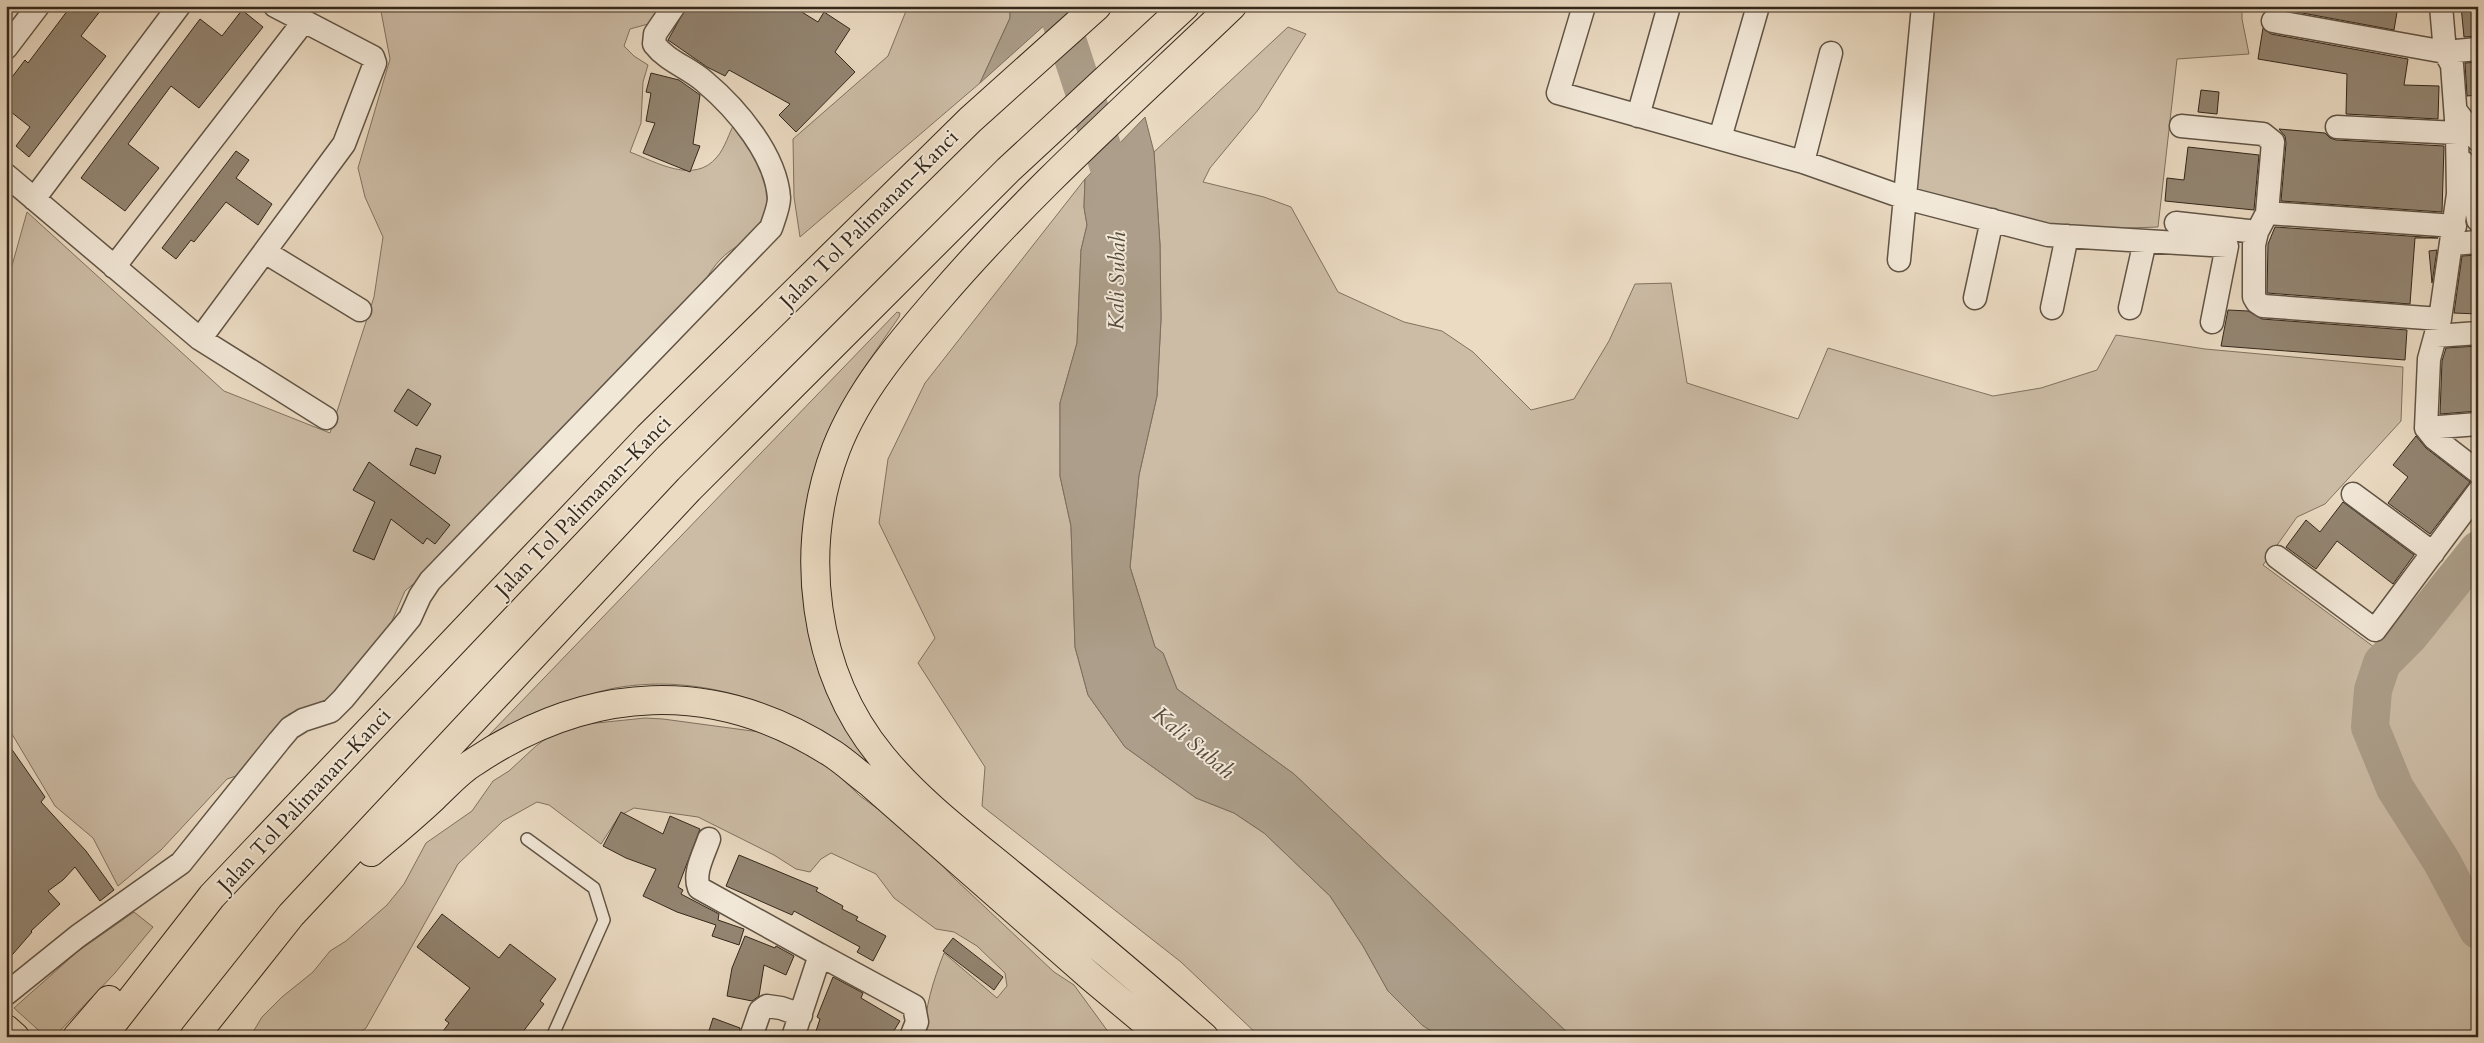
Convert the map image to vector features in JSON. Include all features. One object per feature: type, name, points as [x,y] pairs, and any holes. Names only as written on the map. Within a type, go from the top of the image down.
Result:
[{"type":"highway","name":"Jalan Tol Palimanan–Kanci","points":[[102,1037],[212,896],[648,437],[970,120],[1097,6]]},
{"type":"highway","points":[[194,1037],[291,915],[689,489],[1008,170],[1184,6]]},
{"type":"highway","points":[[1204,1037],[1143,983],[934,811],[881,756],[856,721],[842,696],[830,664],[816,594],[816,543],[821,506],[837,447],[867,390],[907,334],[961,272],[1033,196],[1232,6]]},
{"type":"highway","points":[[270,943],[472,763],[524,731],[567,714],[600,705],[644,699],[684,701],[729,709],[762,718],[833,754],[869,782],[1091,977],[1163,1037]]},
{"type":"highway","points":[[77,1037],[145,962],[212,896]]},
{"type":"highway","points":[[6,1029],[15,1037]]},
{"type":"street","points":[[6,48],[38,6]]},
{"type":"street","points":[[34,199],[179,6]]},
{"type":"street","points":[[200,340],[344,144],[375,63],[373,57],[275,6]]},
{"type":"street","points":[[6,994],[78,936],[182,863],[290,728],[303,720],[331,711],[343,699],[410,618],[420,596],[430,581],[771,228],[779,200],[775,176],[754,134],[704,81],[663,55],[654,44],[655,34],[674,6]]},
{"type":"street","points":[[1584,6],[1558,94],[1803,162],[1905,198],[2048,235],[2227,246],[2212,322]]},
{"type":"street","points":[[1638,116],[1669,6]]},
{"type":"street","points":[[1720,138],[1758,6]]},
{"type":"street","points":[[1899,260],[1923,6]]},
{"type":"street","points":[[2441,6],[2446,52],[2452,65],[2455,109],[2464,141],[2478,220]]},
{"type":"street","points":[[114,267],[304,21]]},
{"type":"street","points":[[2273,21],[2446,52],[2478,49]]},
{"type":"street","points":[[1803,162],[1831,53]]},
{"type":"street","points":[[2181,126],[2263,134],[2273,142],[2262,223],[2253,256],[2254,296],[2257,302],[2264,306],[2478,333]]},
{"type":"street","points":[[2337,127],[2464,141]]},
{"type":"street","points":[[2464,141],[2454,235],[2438,327],[2429,359],[2426,428],[2434,438],[2478,472]]},
{"type":"street","points":[[6,175],[200,340],[326,418]]},
{"type":"street","points":[[1975,298],[1992,220]]},
{"type":"street","points":[[2176,224],[2262,223],[2454,235],[2478,242]]},
{"type":"street","points":[[2052,308],[2067,236]]},
{"type":"street","points":[[2130,308],[2145,241]]},
{"type":"street","points":[[265,252],[360,310]]},
{"type":"street","points":[[2426,428],[2478,424]]},
{"type":"street","points":[[2277,557],[2375,630],[2478,492]]},
{"type":"street","points":[[2353,494],[2432,553]]},
{"type":"street","points":[[709,839],[697,874],[696,881],[699,888],[914,1006],[917,1022],[911,1037]]},
{"type":"street","points":[[793,1037],[820,954]]},
{"type":"street","points":[[751,1037],[760,1011],[767,1006],[781,1008],[801,1016]]},
{"type":"lane","points":[[527,839],[594,888],[604,920],[552,1037]]},
{"type":"shaded area","points":[[380,6],[667,6],[652,23],[630,29],[624,46],[634,56],[648,65],[643,82],[641,123],[630,152],[675,169],[697,169],[708,165],[717,157],[725,145],[735,122],[751,146],[763,174],[767,189],[764,217],[757,230],[748,239],[720,260],[698,293],[432,568],[405,591],[392,621],[380,637],[375,649],[323,704],[289,714],[236,776],[227,779],[161,850],[118,886],[93,838],[55,806],[6,724],[6,287],[27,212],[224,391],[330,433],[374,297],[383,237],[365,197],[358,168],[390,59]]},
{"type":"shaded area","points":[[908,6],[1010,6],[1010,18],[980,83],[800,237],[794,197],[793,139],[888,56]]},
{"type":"shaded area","points":[[1931,6],[2242,6],[2242,19],[2249,54],[2177,59],[2158,227],[2071,230],[1926,198],[1915,188]]},
{"type":"shaded area","points":[[1288,27],[1306,34],[1258,110],[1210,168],[1203,182],[1264,197],[1291,207],[1338,292],[1404,322],[1442,331],[1473,352],[1531,410],[1574,399],[1609,341],[1635,284],[1671,283],[1687,383],[1798,419],[1828,348],[1993,396],[2041,388],[2097,370],[2116,335],[2205,349],[2403,367],[2401,421],[2325,504],[2297,517],[2263,565],[2374,647],[2411,658],[2478,571],[2478,1037],[1572,1037],[1294,774],[1177,689],[1163,653],[1155,647],[1130,567],[1139,475],[1157,396],[1161,319],[1160,245],[1154,152]]},
{"type":"shaded area","points":[[1085,179],[1084,207],[1087,225],[1081,250],[1077,343],[1060,403],[1060,476],[1071,526],[1075,647],[1088,695],[1125,747],[1196,798],[1234,813],[1264,833],[1330,896],[1363,946],[1388,991],[1422,1025],[1440,1037],[1260,1037],[1181,962],[982,806],[985,767],[918,663],[935,638],[879,523],[888,459],[925,383]]},
{"type":"shaded area","points":[[897,312],[900,313],[899,317],[857,378],[832,425],[806,545],[877,771],[819,730],[788,714],[755,701],[721,691],[686,685],[651,684],[598,692],[550,709],[489,739],[490,734]]},
{"type":"shaded area","points":[[645,718],[767,733],[826,763],[860,796],[914,835],[954,878],[1054,972],[1074,985],[1112,1037],[924,1037],[930,994],[944,953],[997,998],[1007,986],[1005,973],[977,946],[954,932],[936,929],[894,898],[876,874],[831,853],[821,859],[810,872],[796,869],[774,855],[698,817],[634,808],[619,816],[601,844],[549,805],[537,802],[503,821],[458,864],[366,1028],[356,1035],[342,1034],[339,1037],[250,1037],[262,1017],[282,997],[313,972],[330,951],[346,941],[387,905],[404,884],[426,843],[472,811],[493,781],[509,771],[536,746],[551,735],[577,725]]},
{"type":"shaded area","points":[[134,912],[153,927],[115,973],[54,1037],[46,1037],[14,1008],[77,952]]},
{"type":"water","points":[[1010,6],[1066,6],[980,83],[1010,18]]},
{"type":"water","name":"Kali Subah","points":[[1145,117],[1154,152],[1160,245],[1161,319],[1157,396],[1139,475],[1130,567],[1155,647],[1163,653],[1177,689],[1294,774],[1572,1037],[1440,1037],[1422,1025],[1388,991],[1363,946],[1330,896],[1264,833],[1234,813],[1196,798],[1125,747],[1088,695],[1075,647],[1071,526],[1060,476],[1060,403],[1077,343],[1081,250],[1087,225],[1084,207],[1085,179]]},
{"type":"building","points":[[71,6],[104,6],[81,36],[106,56],[29,157],[16,146],[30,127],[6,108],[6,85],[25,60],[28,63]]},
{"type":"building","points":[[687,6],[792,6],[818,22],[824,12],[850,29],[835,52],[855,72],[796,132],[779,115],[790,104],[729,70],[725,76],[707,67],[668,40]]},
{"type":"building","points":[[2266,6],[2398,6],[2394,30],[2275,8],[2266,11]]},
{"type":"building","points":[[2461,6],[2478,6],[2478,36],[2464,37]]},
{"type":"building","points":[[242,10],[263,27],[199,108],[171,86],[128,144],[159,168],[125,211],[81,178],[200,19],[222,36]]},
{"type":"building","points":[[2263,28],[2271,34],[2408,59],[2404,85],[2439,86],[2438,119],[2346,114],[2347,74],[2258,59]]},
{"type":"building","points":[[2478,62],[2478,95],[2467,96],[2465,63]]},
{"type":"building","points":[[651,73],[679,80],[700,95],[693,144],[700,146],[690,172],[643,153],[655,123],[646,121],[651,93],[646,92]]},
{"type":"building","points":[[2201,90],[2219,92],[2217,114],[2198,112]]},
{"type":"building","points":[[2279,129],[2325,133],[2330,138],[2336,140],[2444,146],[2442,212],[2281,201],[2286,143],[2285,136]]},
{"type":"building","points":[[2188,147],[2259,155],[2254,210],[2165,201],[2167,178],[2184,180]]},
{"type":"building","points":[[236,151],[249,160],[236,178],[272,204],[258,225],[226,202],[194,242],[191,240],[176,259],[162,248]]},
{"type":"building","points":[[2275,227],[2438,238],[2415,238],[2410,304],[2267,293],[2268,244]]},
{"type":"building","points":[[2437,250],[2432,283],[2429,251]]},
{"type":"building","points":[[2478,255],[2478,314],[2454,313],[2462,256]]},
{"type":"building","points":[[2228,310],[2248,311],[2262,319],[2407,330],[2405,360],[2221,346]]},
{"type":"building","points":[[2478,346],[2478,411],[2440,414],[2442,361],[2446,348]]},
{"type":"building","points":[[408,389],[431,404],[417,426],[394,411]]},
{"type":"building","points":[[2416,436],[2426,448],[2470,482],[2430,534],[2388,503],[2408,477],[2393,465]]},
{"type":"building","points":[[416,448],[441,456],[435,474],[410,465]]},
{"type":"building","points":[[369,462],[450,525],[435,544],[427,538],[423,544],[391,519],[374,560],[353,551],[375,502],[353,490]]},
{"type":"building","points":[[2343,502],[2414,555],[2393,584],[2337,541],[2316,569],[2286,547],[2306,520],[2320,532]]},
{"type":"building","points":[[6,741],[45,797],[41,802],[86,851],[114,890],[100,901],[75,867],[63,880],[48,891],[60,904],[31,931],[6,962]]},
{"type":"building","points":[[621,812],[663,834],[670,816],[700,829],[678,887],[683,890],[681,894],[719,914],[718,920],[744,929],[739,945],[712,936],[716,925],[677,912],[643,896],[656,869],[626,858],[603,846]]},
{"type":"building","points":[[739,855],[818,888],[816,891],[843,906],[842,909],[858,917],[856,920],[886,936],[873,961],[857,952],[860,947],[794,911],[792,915],[726,886]]},
{"type":"building","points":[[442,914],[499,958],[510,944],[556,979],[540,1001],[544,1004],[519,1037],[439,1037],[449,1023],[445,1020],[470,988],[417,947]]},
{"type":"building","points":[[745,936],[775,948],[776,946],[794,956],[786,975],[764,965],[759,996],[752,1001],[727,996],[732,968]]},
{"type":"building","points":[[953,938],[1003,977],[994,990],[943,951]]},
{"type":"building","points":[[833,977],[863,993],[861,998],[900,1021],[890,1037],[814,1037],[820,1019],[817,1017]]},
{"type":"building","points":[[713,1018],[740,1028],[738,1037],[707,1037]]},
{"type":"waterway","points":[[1056,6],[1116,189],[1117,207]]},
{"type":"waterway","points":[[2478,550],[2409,636],[2382,663],[2373,690],[2370,727],[2395,788],[2442,862],[2478,930]]}]
